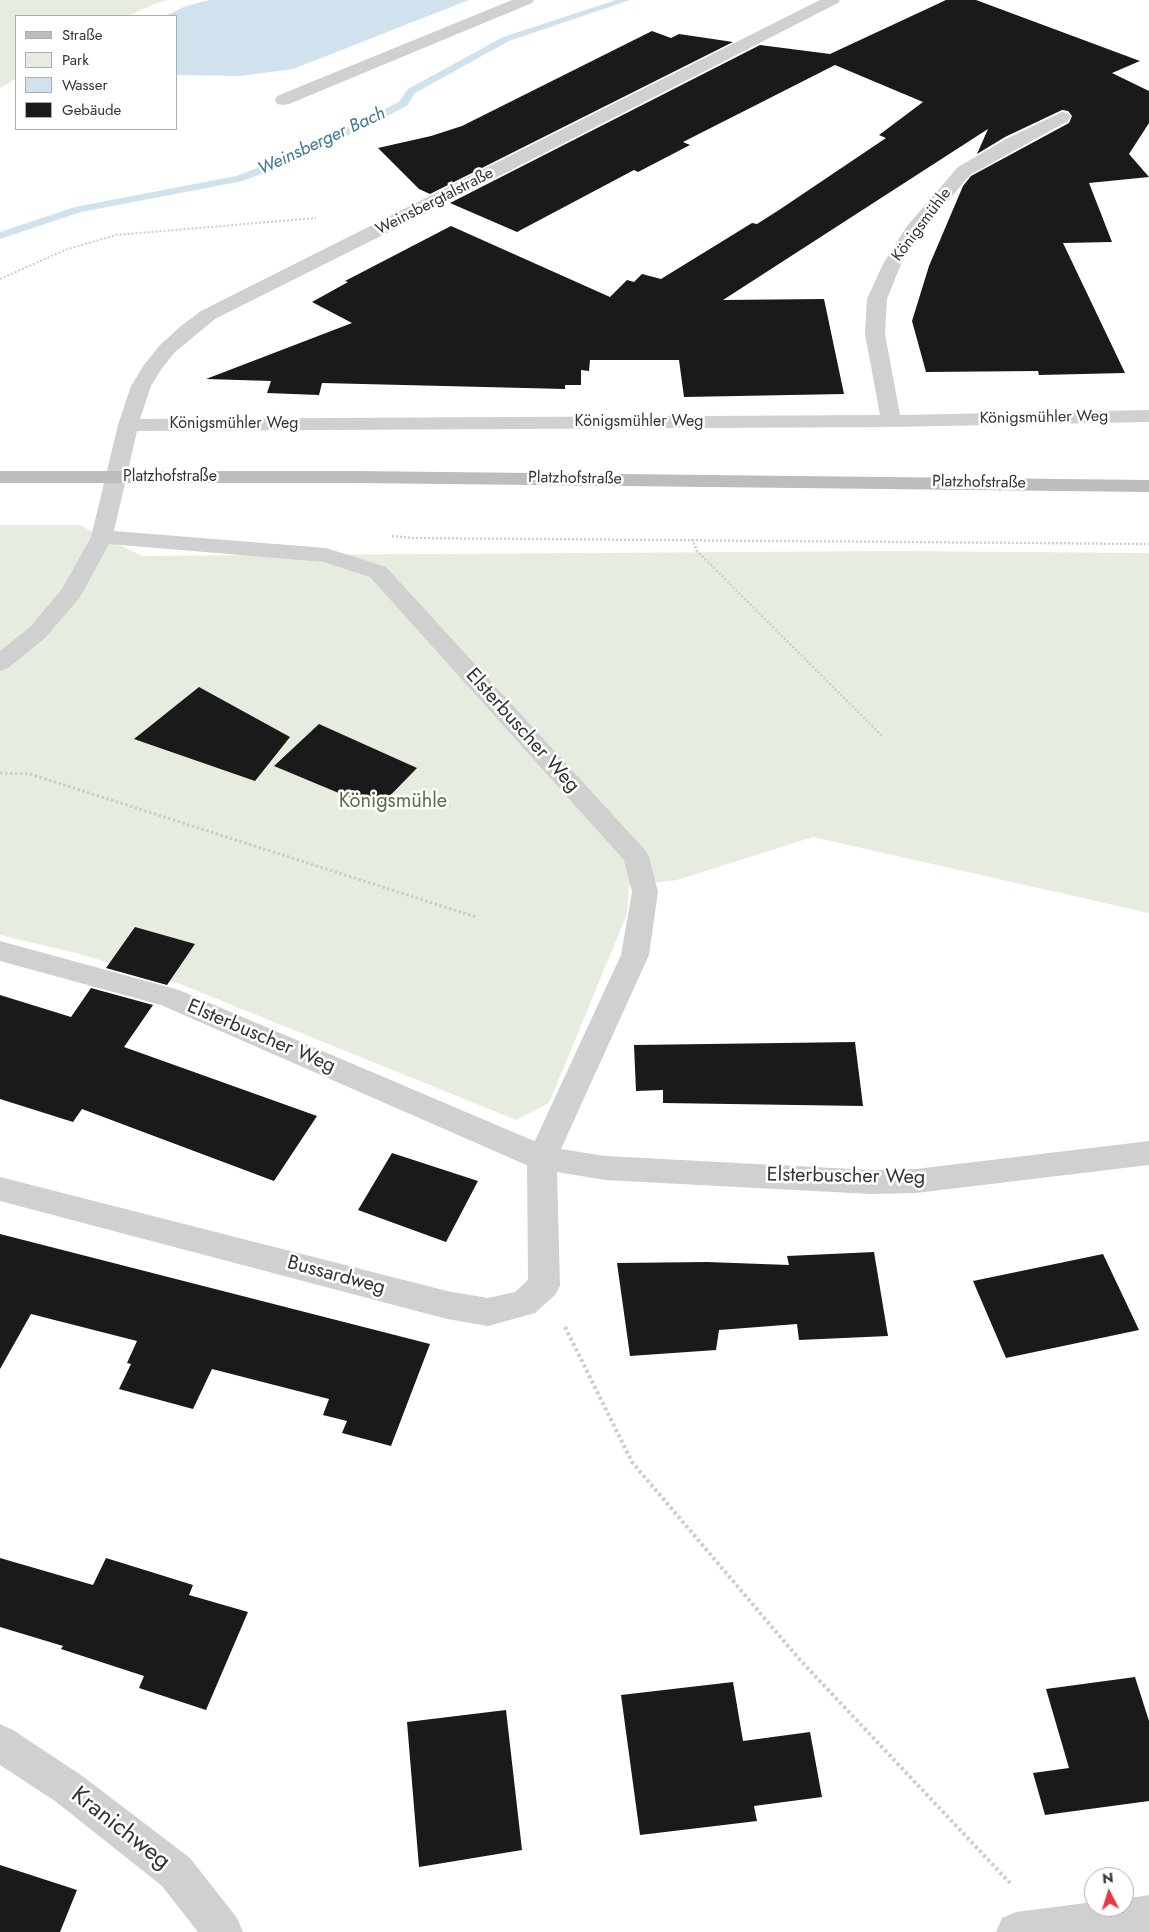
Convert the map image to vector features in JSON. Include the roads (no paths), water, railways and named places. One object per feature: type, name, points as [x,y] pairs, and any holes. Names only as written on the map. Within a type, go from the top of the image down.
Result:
[{"type":"main road","name":"Platzhofstraße","points":[[0,477],[356,477],[1149,486]]},
{"type":"street","points":[[283,100],[526,0]]},
{"type":"street","name":"Weinsbergtalstraße","points":[[0,663],[38,632],[72,592],[102,537],[135,401],[151,369],[166,349],[208,316],[832,0]]},
{"type":"street","name":"Königsmühle","points":[[891,421],[875,334],[877,299],[892,264],[914,230],[964,171],[1062,117]]},
{"type":"street","name":"Königsmühler Weg","points":[[128,425],[891,421],[1149,416]]},
{"type":"street","name":"Elsterbuscher Weg","points":[[102,537],[326,554],[378,572],[636,857],[645,892],[635,955],[542,1158]]},
{"type":"street","name":"Elsterbuscher Weg","points":[[0,951],[169,997],[542,1158],[605,1168],[871,1182],[916,1181],[1149,1153]]},
{"type":"street","name":"Bussardweg","points":[[0,1189],[447,1305],[488,1312],[524,1303],[544,1286],[542,1158]]},
{"type":"street","name":"Kranichweg","points":[[0,1743],[68,1788],[176,1872],[223,1932]]},
{"type":"street","points":[[1034,1929],[1149,1914]]},
{"type":"water","points":[[210,0],[469,0],[293,69],[241,76],[178,75],[178,15],[167,15],[186,6]]},
{"type":"waterway","name":"Weinsberger Bach","points":[[0,236],[79,209],[239,179],[298,156],[403,104],[411,91],[506,39],[625,0]]}]
